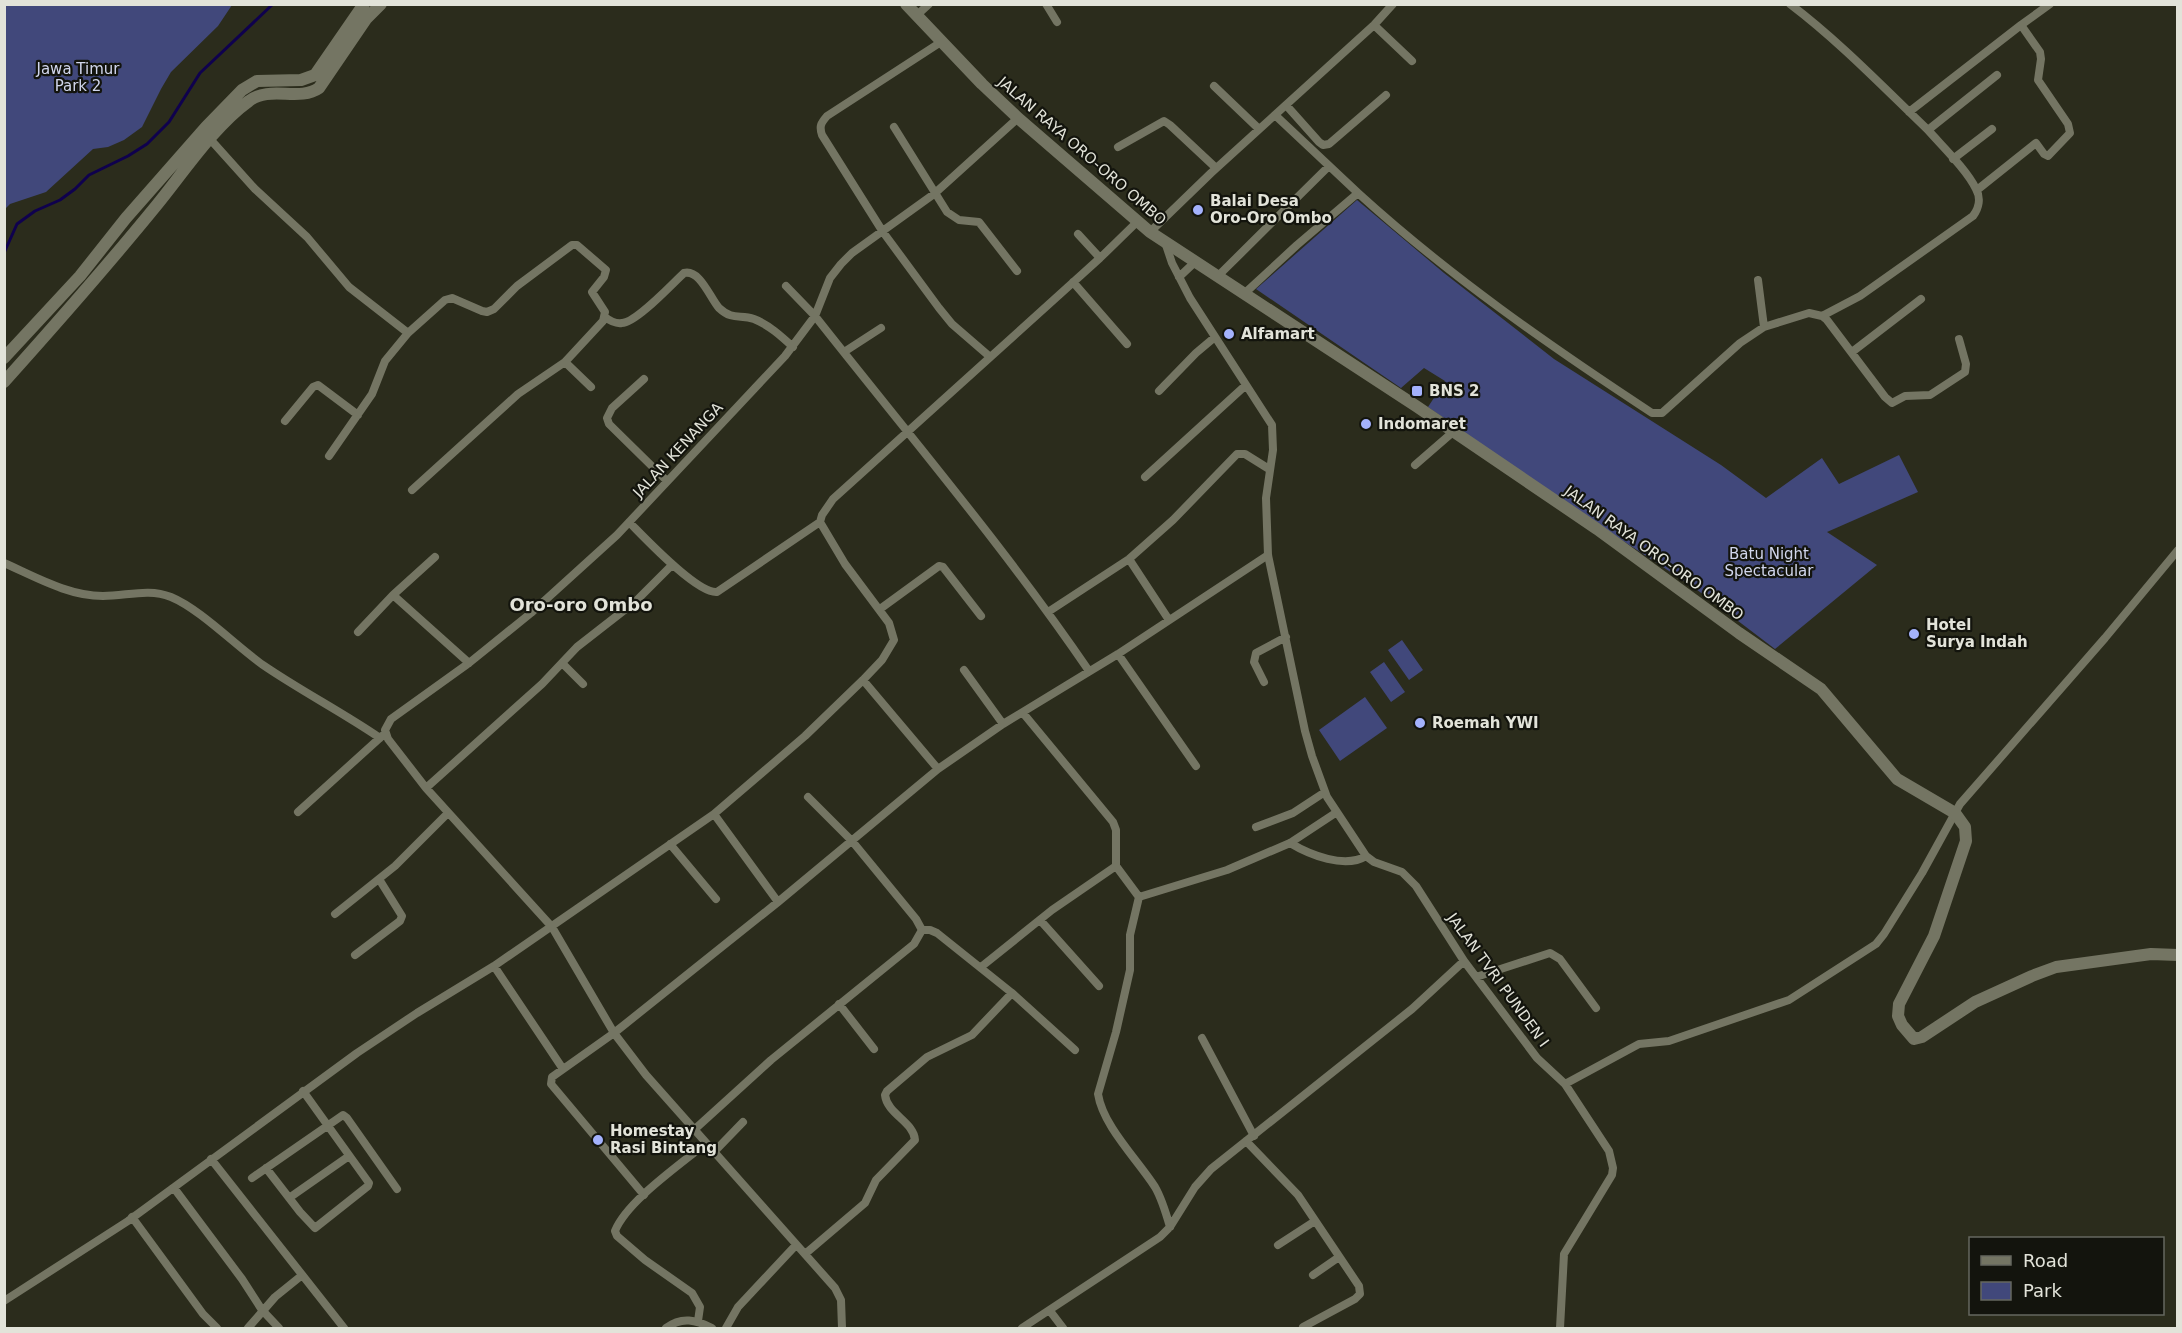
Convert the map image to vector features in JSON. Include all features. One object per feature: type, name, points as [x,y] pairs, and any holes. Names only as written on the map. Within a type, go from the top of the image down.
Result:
[{"type":"main road","name":"JALAN RAYA ORO-ORO OMBO","points":[[906,4],[940,42],[1018,118],[1137,222],[1597,529],[1739,633],[1821,689],[1897,779],[1955,813]]},
{"type":"main road","points":[[4,382],[74,305],[210,140],[239,109],[254,97],[270,93],[305,93],[319,88],[370,7]]},
{"type":"main road","points":[[4,358],[80,276],[126,218],[206,127],[243,90],[257,81],[301,80],[315,75],[370,7]]},
{"type":"main road","points":[[143,200],[153,209]]},
{"type":"main road","points":[[126,218],[136,228]]},
{"type":"main road","points":[[1955,813],[1965,827],[1966,841],[1934,936],[1899,1004],[1902,1025],[1914,1039],[1922,1037],[1975,1002],[2056,967],[2151,954],[2178,956]]},
{"type":"street","points":[[917,15],[929,4]]},
{"type":"street","points":[[1046,4],[1057,22]]},
{"type":"street","points":[[1790,4],[1820,28],[1928,130],[1977,190],[1979,202],[1978,210],[1973,216],[1860,296],[1822,316]]},
{"type":"street","points":[[1909,112],[2050,4]]},
{"type":"street","points":[[1150,232],[1216,168],[1374,25],[1391,5]]},
{"type":"street","points":[[1374,25],[1412,61]]},
{"type":"street","points":[[1977,190],[2036,143],[2048,156],[2070,133],[2068,124],[2038,80],[2040,52],[2021,25]]},
{"type":"street","points":[[940,42],[827,116],[820,124],[822,135],[883,232],[945,316],[989,356]]},
{"type":"street","points":[[1928,130],[1997,75]]},
{"type":"street","points":[[1214,86],[1259,129]]},
{"type":"street","points":[[1286,105],[1323,145],[1329,144],[1386,96]]},
{"type":"street","points":[[1275,115],[1358,193],[1456,275],[1575,362],[1652,413],[1662,413],[1740,344],[1764,327],[1809,313],[1822,316],[1885,397],[1894,403],[1905,396],[1930,395],[1965,372],[1966,364],[1959,339]]},
{"type":"street","name":"JALAN KENANGA","points":[[298,812],[382,736],[391,719],[469,663],[531,613],[618,535],[793,347],[815,316],[830,278],[841,264],[852,253],[934,194],[1018,118]]},
{"type":"street","points":[[1118,147],[1164,121],[1216,168]]},
{"type":"street","points":[[894,127],[947,212],[959,220],[979,222],[1017,271]]},
{"type":"street","points":[[1953,159],[1992,129]]},
{"type":"street","points":[[210,140],[255,189],[307,237],[349,286],[408,333]]},
{"type":"street","points":[[1218,276],[1329,166]]},
{"type":"street","points":[[1245,293],[1358,193]]},
{"type":"street","points":[[629,522],[672,565],[708,590],[717,592],[820,522],[833,499],[1137,222]]},
{"type":"street","points":[[1078,234],[1100,258]]},
{"type":"street","points":[[1164,242],[1179,277],[1272,425],[1273,450],[1266,498],[1268,555],[1305,731],[1325,792],[1366,856],[1353,861],[1332,859],[1307,853],[1290,843]]},
{"type":"street","points":[[329,456],[372,394],[385,361],[408,333],[445,300],[452,298],[482,311],[494,309],[517,286],[565,249],[577,245],[606,270],[604,277],[592,292],[603,308],[605,317],[611,322],[623,324],[629,321],[688,272],[695,274],[719,307],[728,315],[757,320],[769,326],[793,347]]},
{"type":"street","points":[[1179,277],[1195,262]]},
{"type":"street","points":[[1758,279],[1764,327]]},
{"type":"street","points":[[1073,282],[1127,344]]},
{"type":"street","points":[[786,286],[815,316],[1007,556],[1089,671]]},
{"type":"street","points":[[1852,352],[1921,299]]},
{"type":"street","points":[[412,490],[518,394],[565,362],[605,317]]},
{"type":"street","points":[[844,352],[882,328]]},
{"type":"street","points":[[1159,391],[1215,337]]},
{"type":"street","points":[[565,362],[591,387]]},
{"type":"street","points":[[644,379],[612,408],[608,418],[609,424],[667,481]]},
{"type":"street","points":[[285,421],[313,387],[318,385],[358,415]]},
{"type":"street","points":[[1145,477],[1246,385]]},
{"type":"street","points":[[1415,465],[1453,432]]},
{"type":"street","points":[[1048,612],[1129,559],[1173,520],[1237,454],[1245,454],[1269,468]]},
{"type":"street","points":[[4,1301],[174,1188],[303,1091],[417,1013],[552,927],[714,814],[797,743],[863,680],[882,660],[894,640],[892,629],[880,609],[845,564],[820,522]]},
{"type":"street","points":[[1565,1084],[1639,1044],[1669,1041],[1789,1000],[1876,944],[1922,873],[1960,804],[2178,550]]},
{"type":"street","points":[[644,1195],[551,1084],[552,1077],[614,1033],[778,902],[938,769],[1003,724],[1118,654],[1268,555]]},
{"type":"street","points":[[358,633],[435,557]]},
{"type":"street","points":[[1129,559],[1169,620]]},
{"type":"street","points":[[4,563],[72,593],[104,596],[136,592],[173,598],[188,606],[264,665],[382,736],[448,813],[552,927],[614,1033],[646,1075],[839,1294],[842,1329]]},
{"type":"street","points":[[426,788],[542,684],[577,648],[636,601],[672,565]]},
{"type":"street","points":[[880,609],[939,566],[943,567],[981,616]]},
{"type":"street","points":[[393,596],[469,663]]},
{"type":"street","points":[[1264,682],[1254,662],[1254,657],[1260,649],[1286,637]]},
{"type":"street","points":[[1118,654],[1196,766]]},
{"type":"street","points":[[561,663],[584,684]]},
{"type":"street","points":[[964,670],[1003,724]]},
{"type":"street","points":[[863,680],[938,769]]},
{"type":"street","points":[[1023,713],[1113,822],[1116,830],[1116,866],[1139,897],[1130,935],[1128,978],[1116,1032],[1098,1094],[1099,1104],[1108,1121],[1162,1200],[1170,1227]]},
{"type":"street","points":[[1256,827],[1293,813],[1325,792]]},
{"type":"street","points":[[808,797],[852,841],[916,919],[922,930]]},
{"type":"street","points":[[1139,897],[1227,870],[1290,843],[1337,812]]},
{"type":"street","points":[[335,914],[380,879],[448,813]]},
{"type":"street","points":[[714,814],[778,902]]},
{"type":"street","points":[[670,843],[716,899]]},
{"type":"street","name":"JALAN TVRI PUNDEN I","points":[[1366,856],[1374,862],[1402,872],[1416,886],[1464,961],[1537,1058],[1565,1084],[1609,1151],[1614,1168],[1612,1175],[1564,1254],[1560,1329]]},
{"type":"street","points":[[981,967],[1052,909],[1116,866]]},
{"type":"street","points":[[355,955],[400,921],[402,915],[380,879]]},
{"type":"street","points":[[1040,920],[1099,986]]},
{"type":"street","points":[[922,930],[937,933],[981,967],[1075,1050]]},
{"type":"street","points":[[695,1129],[771,1060],[914,944],[922,930]]},
{"type":"street","points":[[1476,977],[1550,953],[1560,959],[1596,1008]]},
{"type":"street","points":[[1022,1329],[1160,1237],[1170,1227],[1195,1187],[1211,1169],[1412,1009],[1464,961]]},
{"type":"street","points":[[494,966],[563,1069]]},
{"type":"street","points":[[805,1254],[865,1203],[876,1180],[915,1140],[914,1133],[887,1104],[885,1095],[887,1091],[927,1057],[972,1035],[1012,993]]},
{"type":"street","points":[[839,1004],[874,1049]]},
{"type":"street","points":[[1202,1038],[1250,1138],[1298,1195],[1359,1286],[1360,1294],[1304,1327]]},
{"type":"street","points":[[266,1168],[313,1227],[320,1226],[368,1186],[369,1183],[303,1091]]},
{"type":"street","points":[[252,1178],[342,1115],[346,1116],[397,1189]]},
{"type":"street","points":[[713,1153],[743,1122]]},
{"type":"street","points":[[698,1321],[700,1307],[692,1293],[645,1260],[616,1233],[616,1228],[644,1195],[705,1144]]},
{"type":"street","points":[[289,1198],[349,1156]]},
{"type":"street","points":[[211,1159],[344,1329]]},
{"type":"street","points":[[174,1188],[242,1279],[262,1310],[279,1329]]},
{"type":"street","points":[[132,1217],[203,1314],[217,1329]]},
{"type":"street","points":[[1278,1245],[1315,1221]]},
{"type":"street","points":[[726,1329],[738,1307],[796,1245]]},
{"type":"street","points":[[1313,1275],[1339,1257]]},
{"type":"street","points":[[248,1329],[262,1310],[301,1276]]},
{"type":"street","points":[[1050,1311],[1063,1329]]},
{"type":"street","points":[[666,1329],[682,1320],[698,1321],[712,1329]]},
{"type":"green space","name":"Jawa Timur Park 2","points":[[5,4],[232,5],[218,26],[171,72],[142,127],[124,140],[108,147],[93,149],[46,192],[10,204],[5,209]]},
{"type":"green space","name":"Batu Night Spectacular","points":[[1357,200],[1444,273],[1554,359],[1721,465],[1766,498],[1822,458],[1839,484],[1899,455],[1918,492],[1827,532],[1877,565],[1775,649],[1692,586],[1562,501],[1428,407],[1445,381],[1424,368],[1401,388],[1256,289]]},
{"type":"green space","points":[[1402,640],[1423,670],[1409,680],[1388,650]]},
{"type":"green space","points":[[1384,662],[1405,692],[1391,702],[1370,672]]},
{"type":"green space","points":[[1365,697],[1387,728],[1340,761],[1319,730]]},
{"type":"waterway","points":[[4,253],[17,224],[35,211],[60,200],[89,175],[147,144],[169,122],[200,73],[273,4]]},
{"type":"place","name":"Balai Desa Oro-Oro Ombo","points":[[1198,210]]},
{"type":"place","name":"Alfamart","points":[[1229,334]]},
{"type":"place","name":"BNS 2","points":[[1417,391]]},
{"type":"place","name":"Indomaret","points":[[1366,424]]},
{"type":"place","name":"Hotel Surya Indah","points":[[1914,634]]},
{"type":"place","name":"Roemah YWI","points":[[1420,723]]},
{"type":"place","name":"Homestay Rasi Bintang","points":[[598,1140]]},
{"type":"district","name":"Oro-oro Ombo","points":[[581,605]]}]
